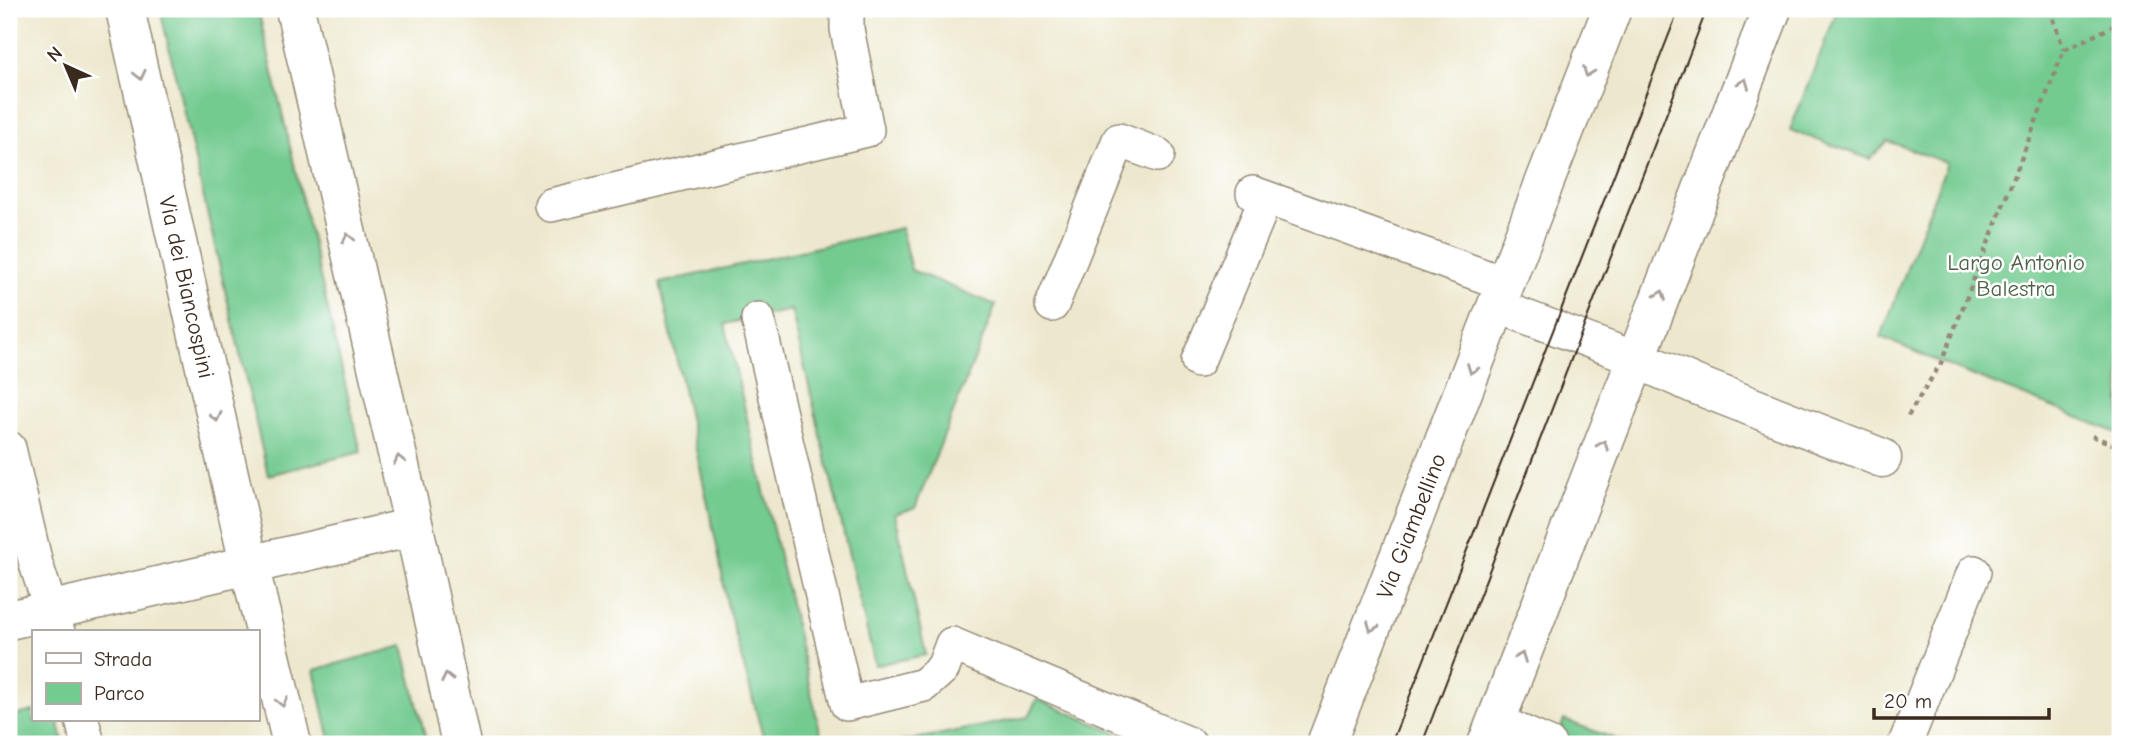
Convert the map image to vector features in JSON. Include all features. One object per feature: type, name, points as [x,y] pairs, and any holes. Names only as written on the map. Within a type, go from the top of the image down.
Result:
[{"type":"street","name":"Via dei Biancospini","points":[[125,9],[292,744]]},
{"type":"street","points":[[295,9],[461,744]]},
{"type":"street","name":"Via Giambellino","points":[[1326,744],[1612,9]]},
{"type":"street","points":[[1492,733],[1772,9]]},
{"type":"street","points":[[1637,359],[1882,458]]},
{"type":"street","points":[[9,620],[54,621],[249,564],[414,527]]},
{"type":"lane","points":[[551,205],[867,130],[847,29],[847,9]]},
{"type":"lane","points":[[1052,305],[1119,141],[1158,155]]},
{"type":"lane","points":[[1198,361],[1260,195],[1502,295],[1637,359]]},
{"type":"lane","points":[[758,319],[847,704],[924,685],[943,668],[952,644],[1190,744]]},
{"type":"lane","points":[[9,448],[36,564],[54,621]]},
{"type":"lane","points":[[1905,744],[1973,572]]},
{"type":"lane","points":[[82,722],[88,744]]},
{"type":"lane","points":[[1492,733],[1549,744]]},
{"type":"path","points":[[1882,458],[1941,363],[2064,50],[2050,9]]},
{"type":"path","points":[[2064,50],[2120,23]]},
{"type":"path","points":[[2092,436],[2120,447]]},
{"type":"green space","points":[[160,9],[258,9],[361,452],[268,475]]},
{"type":"green space","name":"Largo Antonio Balestra","points":[[1838,9],[2120,9],[2120,434],[1881,337],[1947,163],[1888,141],[1870,159],[1790,130]]},
{"type":"green space","points":[[901,228],[911,270],[996,305],[915,508],[895,514],[926,655],[875,665],[791,310],[725,324],[823,744],[765,744],[727,604],[660,283]]},
{"type":"green space","points":[[403,646],[427,744],[331,744],[314,670]]},
{"type":"green space","points":[[1037,699],[1143,744],[890,744],[1028,717]]},
{"type":"green space","points":[[32,711],[32,722],[58,722],[64,744],[9,744],[9,717]]},
{"type":"green space","points":[[1564,720],[1629,744],[1555,744]]},
{"type":"tram line","points":[[1391,744],[1679,9]]},
{"type":"tram line","points":[[1422,744],[1707,9]]}]
